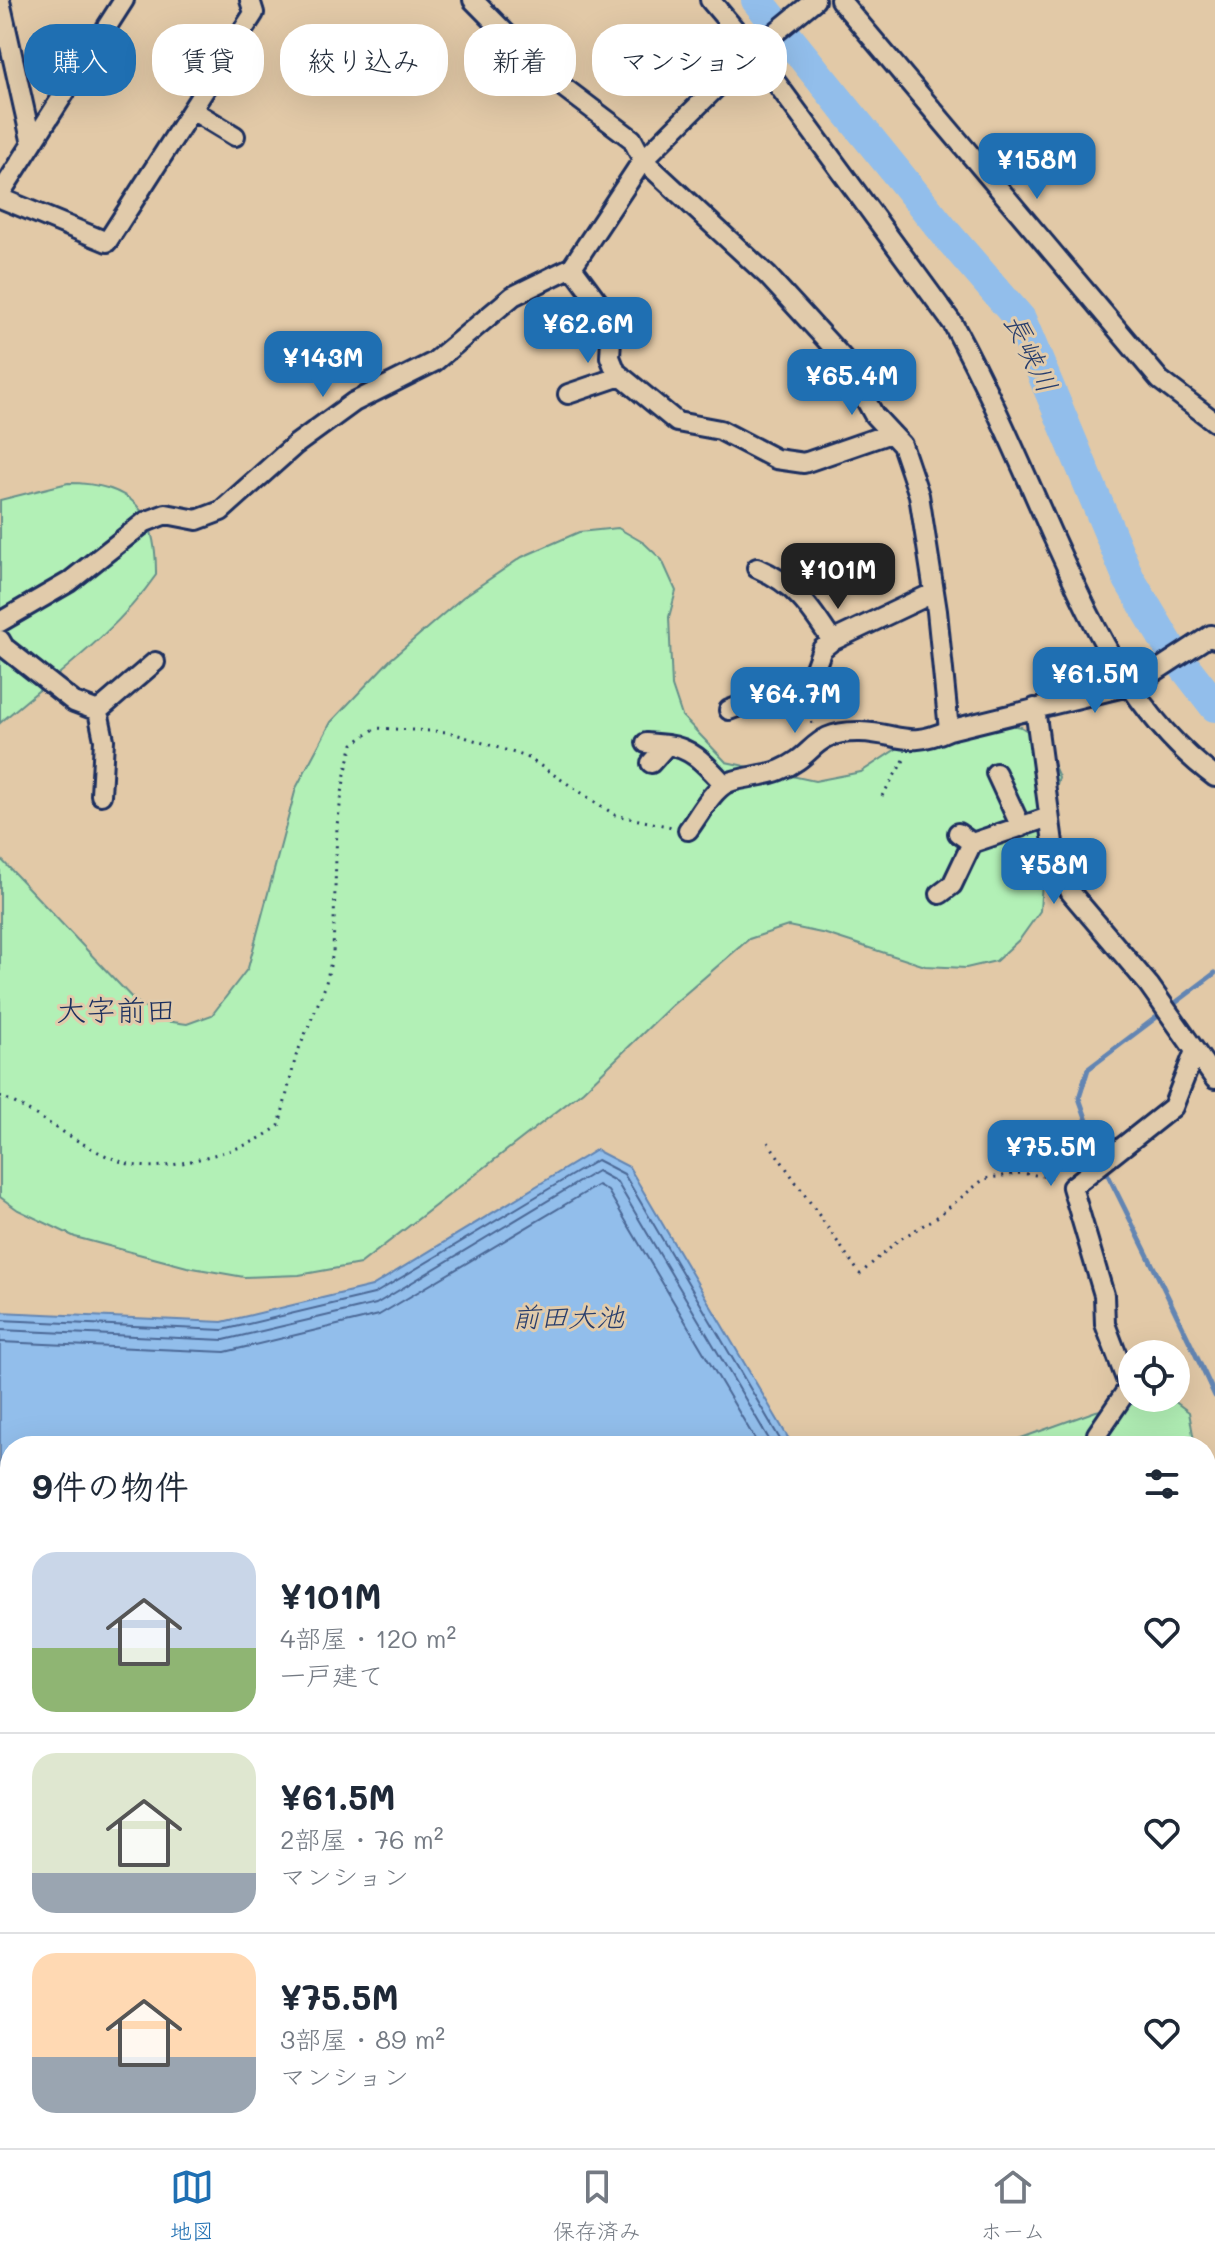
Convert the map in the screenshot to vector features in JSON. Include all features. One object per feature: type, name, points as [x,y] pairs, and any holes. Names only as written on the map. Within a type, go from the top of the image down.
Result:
[{"type":"street","points":[[124,0],[0,196],[107,242],[254,13],[250,0]]},
{"type":"street","points":[[473,0],[546,74],[632,139],[643,160],[768,276],[842,357],[874,415],[902,445],[919,495],[949,730]]},
{"type":"street","points":[[710,0],[735,24]]},
{"type":"street","points":[[786,24],[815,0]]},
{"type":"street","points":[[840,0],[1160,380],[1215,422]]},
{"type":"street","points":[[5,5],[32,144]]},
{"type":"street","points":[[787,88],[953,324],[979,372],[1095,631],[1135,683],[1161,730],[1215,777]]},
{"type":"street","points":[[0,622],[69,582],[145,522],[166,514],[197,520],[221,511],[295,445],[354,402],[434,362],[513,296],[572,267],[643,160],[708,96]]},
{"type":"street","points":[[192,110],[235,136]]},
{"type":"street","points":[[572,267],[612,321],[610,357],[621,376],[677,422],[720,430],[776,459],[804,463],[891,433]]},
{"type":"street","points":[[568,394],[621,376]]},
{"type":"street","points":[[757,568],[782,579],[808,604],[832,641]]},
{"type":"street","points":[[729,710],[811,679],[822,649],[832,641],[933,593]]},
{"type":"street","points":[[688,830],[724,784],[779,770],[803,757],[824,736],[860,732],[915,742],[949,730],[1135,683],[1213,637]]},
{"type":"street","points":[[0,640],[4,647],[74,702],[98,711]]},
{"type":"street","points":[[98,711],[155,662]]},
{"type":"street","points":[[1035,708],[1055,858],[1071,893],[1149,985],[1215,1079]]},
{"type":"street","points":[[98,711],[104,740],[101,795]]},
{"type":"street","points":[[646,743],[680,747],[698,757],[724,784]]},
{"type":"street","points":[[651,763],[667,745]]},
{"type":"street","points":[[996,773],[1021,827]]},
{"type":"street","points":[[940,894],[952,885],[965,838],[1021,827],[1049,817]]},
{"type":"street","points":[[1097,1436],[1129,1387],[1105,1324],[1104,1295],[1072,1187],[1173,1107],[1195,1051]]},
{"type":"path","points":[[811,679],[811,725],[817,741]]},
{"type":"path","points":[[0,1096],[31,1109],[115,1159],[140,1166],[173,1165],[250,1147],[279,1126],[296,1056],[325,987],[333,953],[337,825],[345,774],[353,744],[376,728],[449,732],[527,757],[615,815],[688,830]]},
{"type":"path","points":[[882,796],[915,742]]},
{"type":"path","points":[[768,1142],[860,1274],[897,1241],[937,1217],[984,1179],[1021,1173],[1079,1181]]},
{"type":"green space","points":[[68,483],[109,488],[136,505],[152,534],[156,575],[103,635],[0,723],[0,500]]},
{"type":"green space","points":[[618,528],[644,543],[662,560],[676,591],[669,617],[672,686],[682,716],[726,762],[815,781],[861,772],[907,742],[989,721],[1021,727],[1043,741],[1059,777],[1046,823],[1040,911],[1020,939],[996,961],[966,968],[925,966],[826,934],[788,926],[749,939],[670,1007],[583,1091],[360,1264],[299,1275],[244,1277],[187,1267],[75,1237],[18,1210],[0,1197],[0,858],[134,1000],[165,1021],[187,1024],[212,1015],[248,968],[296,788],[331,722],[390,660],[463,597],[522,557],[579,532]]},
{"type":"green space","points":[[1118,1407],[1118,1412],[1189,1412],[1193,1436],[1027,1436],[1096,1411]]},
{"type":"water","name":"前田大池","points":[[596,1150],[629,1167],[787,1436],[0,1436],[0,1312],[222,1322],[372,1286]]},
{"type":"waterway","name":"長峡川","points":[[757,0],[948,236],[1020,319],[1129,579],[1170,648],[1215,706]]},
{"type":"waterway","points":[[1100,1158],[1079,1098],[1088,1069],[1215,973]]},
{"type":"waterway","points":[[1104,1167],[1215,1396]]},
{"type":"district","name":"大字前田","points":[[116,1011]]}]
